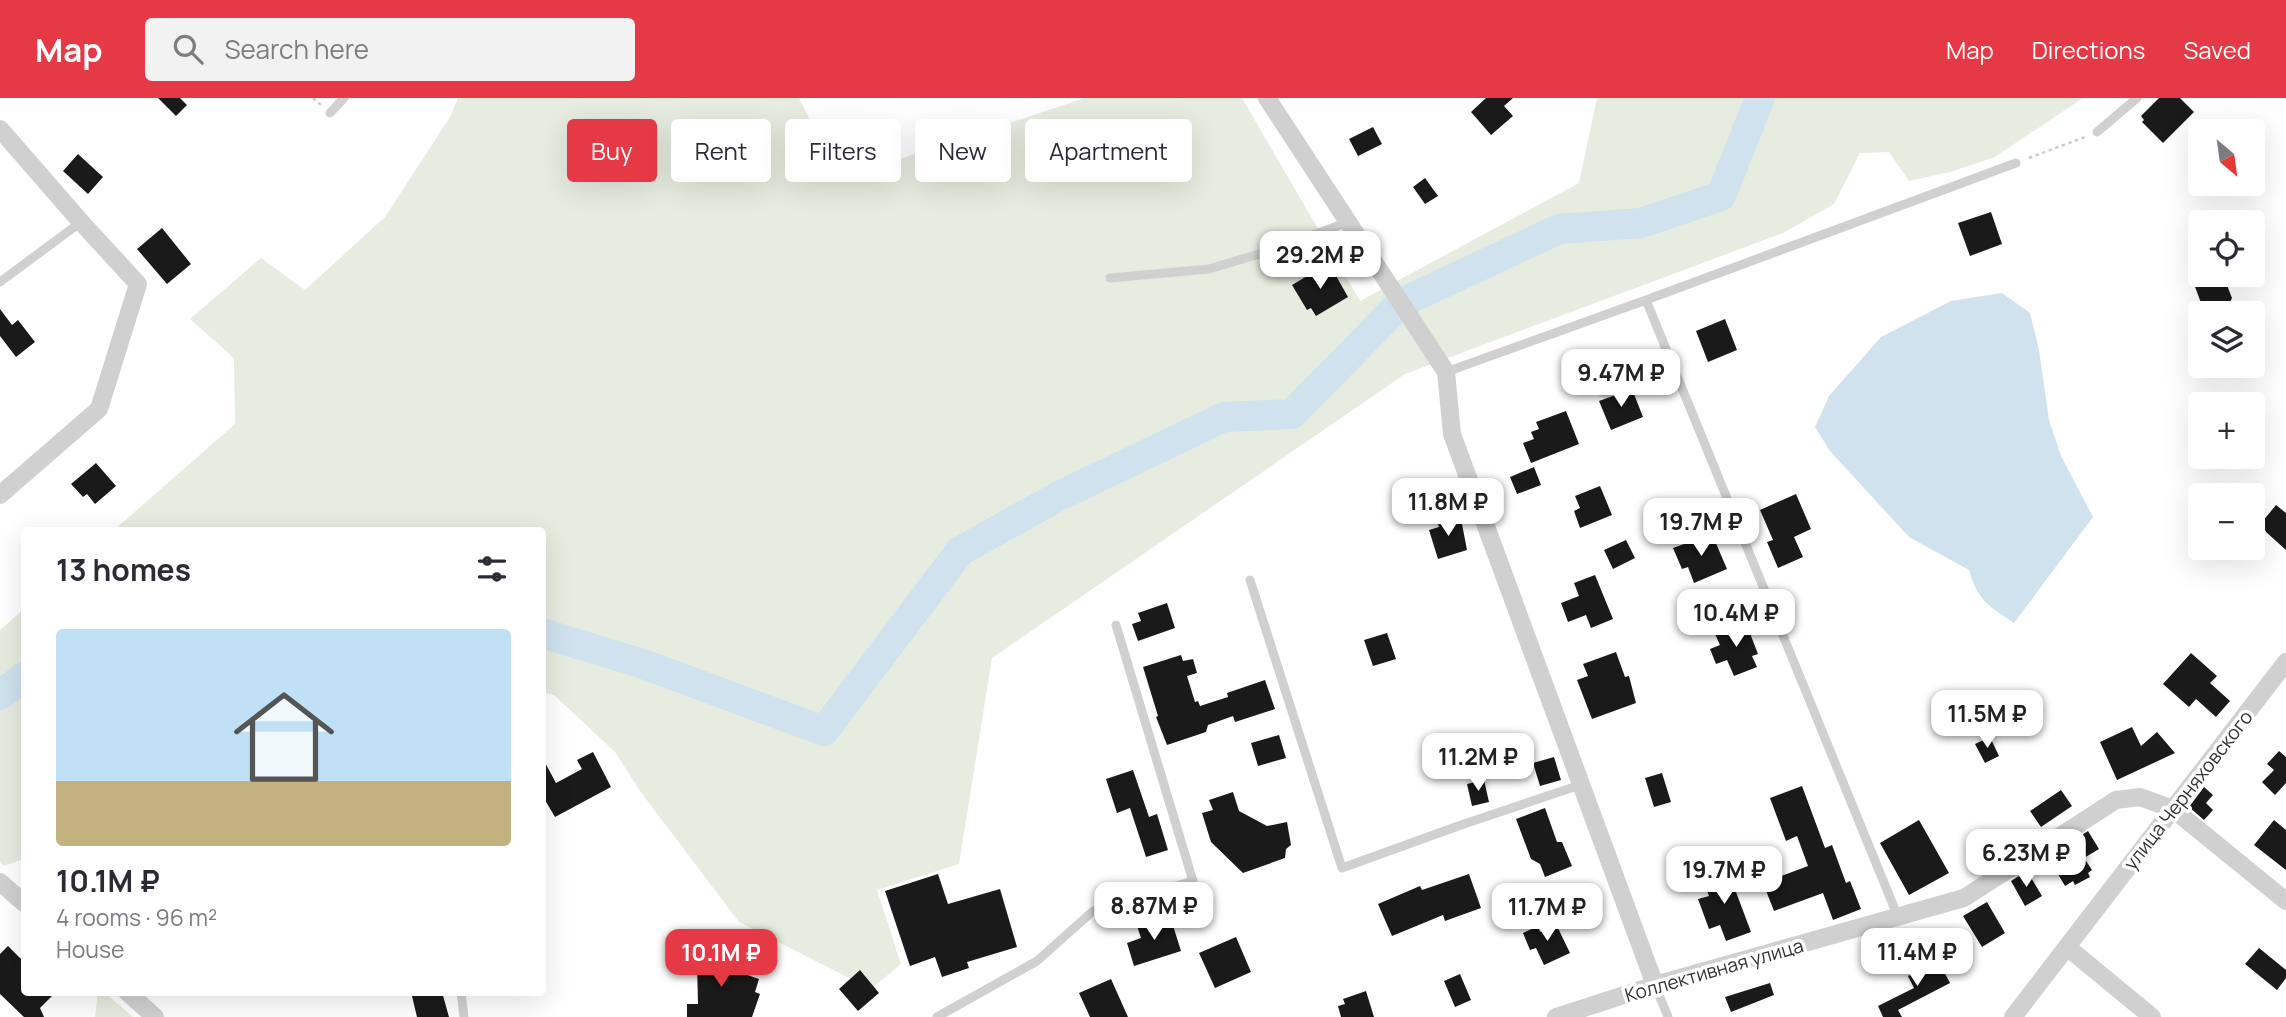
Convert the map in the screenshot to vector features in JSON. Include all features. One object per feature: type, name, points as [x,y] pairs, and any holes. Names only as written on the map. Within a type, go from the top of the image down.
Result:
[{"type":"street","points":[[1267,98],[1446,372],[1452,434],[1655,985]]},
{"type":"street","points":[[0,129],[138,284],[100,409],[0,495]]},
{"type":"street","name":"улица Черняховского","points":[[2013,1017],[2284,669]]},
{"type":"street","name":"Коллективная улица","points":[[1556,1017],[1655,985],[1964,898],[2116,800],[2140,797],[2173,809],[2286,901]]},
{"type":"street","points":[[0,882],[21,900]]},
{"type":"street","points":[[2067,947],[2152,1017]]},
{"type":"street","points":[[131,996],[155,1017]]},
{"type":"lane","points":[[330,113],[344,98]]},
{"type":"lane","points":[[2097,132],[2137,98]]},
{"type":"lane","points":[[1446,372],[2016,163]]},
{"type":"lane","points":[[0,282],[80,222]]},
{"type":"lane","points":[[1110,278],[1209,269],[1276,249],[1348,222]]},
{"type":"lane","points":[[1646,300],[1898,917]]},
{"type":"lane","points":[[1251,580],[1342,869],[1583,784]]},
{"type":"lane","points":[[937,1017],[1037,961],[1093,911],[1193,881],[1116,625]]},
{"type":"lane","points":[[1655,985],[1668,1017]]},
{"type":"lane","points":[[461,996],[464,1017]]},
{"type":"path","points":[[2016,163],[2097,132]]},
{"type":"shaded area","points":[[458,98],[799,98],[809,119],[785,119],[785,182],[901,182],[901,159],[915,154],[915,182],[1011,182],[1011,122],[1085,98],[1242,98],[1360,301],[1579,183],[1597,98],[2083,98],[1995,157],[1950,172],[1909,181],[1889,152],[1860,153],[1834,204],[1783,233],[1405,374],[992,658],[959,864],[877,890],[901,964],[871,989],[739,922],[640,791],[615,752],[554,695],[546,693],[546,527],[117,527],[235,424],[234,358],[190,319],[261,258],[305,290],[385,217],[450,117]]},
{"type":"shaded area","points":[[21,612],[21,860],[3,866],[0,862],[0,630]]},
{"type":"shaded area","points":[[98,996],[109,996],[133,1017],[95,1017]]},
{"type":"water","points":[[2002,293],[2030,313],[2039,350],[2049,420],[2061,456],[2093,517],[2014,623],[1985,601],[1976,589],[1969,570],[1909,537],[1830,451],[1815,427],[1829,396],[1881,337],[1951,301]]},
{"type":"water","points":[[1621,357],[1635,359],[1640,367],[1630,375],[1627,389],[1605,398],[1587,391],[1583,381],[1590,370]]},
{"type":"building","points":[[158,98],[180,98],[187,105],[176,116]]},
{"type":"building","points":[[1486,98],[1513,98],[1504,106],[1513,116],[1491,135],[1471,112]]},
{"type":"building","points":[[2159,98],[2180,98],[2194,112],[2163,143],[2142,122],[2144,120],[2141,116]]},
{"type":"building","points":[[1373,127],[1382,144],[1358,156],[1349,139]]},
{"type":"building","points":[[78,154],[103,177],[88,194],[63,171]]},
{"type":"building","points":[[1425,178],[1438,196],[1425,204],[1413,187]]},
{"type":"building","points":[[1991,212],[2002,244],[1970,256],[1958,223]]},
{"type":"building","points":[[162,228],[191,264],[167,284],[137,249]]},
{"type":"building","points":[[1324,266],[1331,277],[1335,274],[1348,297],[1316,316],[1311,308],[1307,310],[1292,285]]},
{"type":"building","points":[[2195,287],[2228,287],[2232,298],[2231,301],[2200,301]]},
{"type":"building","points":[[0,309],[12,325],[18,320],[35,342],[16,357],[0,336]]},
{"type":"building","points":[[1725,319],[1737,350],[1708,362],[1696,331]]},
{"type":"building","points":[[1632,389],[1643,417],[1611,430],[1599,401]]},
{"type":"building","points":[[1566,411],[1579,444],[1531,463],[1523,443],[1534,439],[1531,432],[1539,429],[1536,422]]},
{"type":"building","points":[[96,463],[116,486],[95,504],[87,494],[83,497],[71,484]]},
{"type":"building","points":[[1534,467],[1541,485],[1517,494],[1510,477]]},
{"type":"building","points":[[1600,486],[1612,515],[1580,528],[1574,511],[1580,508],[1575,496]]},
{"type":"building","points":[[1796,494],[1811,529],[1794,537],[1803,557],[1778,568],[1767,542],[1773,540],[1760,510]]},
{"type":"building","points":[[2276,505],[2286,513],[2286,550],[2266,532],[2265,518]]},
{"type":"building","points":[[1452,516],[1462,524],[1467,550],[1438,559],[1429,530],[1439,527],[1437,521]]},
{"type":"building","points":[[1712,534],[1727,569],[1694,583],[1688,567],[1682,569],[1673,548]]},
{"type":"building","points":[[1626,540],[1635,558],[1613,569],[1604,550]]},
{"type":"building","points":[[1595,575],[1613,619],[1591,628],[1586,615],[1568,622],[1561,603],[1579,596],[1574,583]]},
{"type":"building","points":[[1167,603],[1175,628],[1138,641],[1132,624],[1141,621],[1138,613]]},
{"type":"building","points":[[1746,623],[1758,654],[1752,656],[1757,667],[1734,676],[1727,660],[1716,664],[1710,649],[1720,645],[1715,634]]},
{"type":"building","points":[[1387,633],[1396,659],[1373,666],[1364,640]]},
{"type":"building","points":[[1616,652],[1625,677],[1629,676],[1636,703],[1592,719],[1577,680],[1588,676],[1583,664]]},
{"type":"building","points":[[2191,653],[2217,676],[2210,683],[2230,701],[2216,717],[2196,699],[2189,707],[2163,684]]},
{"type":"building","points":[[1181,655],[1183,661],[1193,659],[1197,673],[1187,676],[1195,702],[1198,701],[1200,706],[1265,680],[1275,709],[1235,722],[1233,716],[1208,725],[1206,732],[1167,745],[1156,717],[1158,716],[1143,667]]},
{"type":"building","points":[[2132,727],[2141,746],[2157,732],[2175,753],[2117,780],[2100,742]]},
{"type":"building","points":[[1279,735],[1286,758],[1258,766],[1251,743]]},
{"type":"building","points":[[1990,737],[1999,756],[1985,763],[1975,744]]},
{"type":"building","points":[[2279,751],[2286,757],[2286,783],[2275,795],[2262,782],[2274,770],[2267,764]]},
{"type":"building","points":[[593,752],[611,787],[555,817],[546,802],[546,764],[556,783],[582,769],[577,760]]},
{"type":"building","points":[[1554,757],[1561,780],[1540,786],[1533,763]]},
{"type":"building","points":[[1133,770],[1149,817],[1157,814],[1168,850],[1146,857],[1130,808],[1117,813],[1106,779]]},
{"type":"building","points":[[1662,773],[1671,802],[1654,807],[1645,778]]},
{"type":"building","points":[[1484,780],[1489,802],[1472,806],[1467,784]]},
{"type":"building","points":[[1802,786],[1825,848],[1832,845],[1846,883],[1850,881],[1861,909],[1833,920],[1823,893],[1774,911],[1763,883],[1808,866],[1797,836],[1786,841],[1770,798]]},
{"type":"building","points":[[2204,787],[2213,795],[2206,803],[2213,810],[2204,820],[2189,807]]},
{"type":"building","points":[[2061,790],[2072,806],[2041,827],[2030,811]]},
{"type":"building","points":[[1233,792],[1239,811],[1267,826],[1287,822],[1291,845],[1286,849],[1285,858],[1243,873],[1211,842],[1202,813],[1213,810],[1209,800]]},
{"type":"building","points":[[1545,808],[1557,842],[1562,842],[1572,866],[1545,877],[1540,864],[1531,859],[1516,819]]},
{"type":"building","points":[[1919,820],[1949,873],[1909,895],[1880,843]]},
{"type":"building","points":[[2274,820],[2286,830],[2286,870],[2254,845]]},
{"type":"building","points":[[2088,831],[2099,849],[2084,858],[2092,870],[2088,873],[2090,877],[2075,885],[2073,881],[2065,886],[2048,857]]},
{"type":"building","points":[[1727,868],[1751,932],[1726,941],[1720,925],[1709,929],[1698,899],[1709,896],[1702,877]]},
{"type":"building","points":[[2027,871],[2042,896],[2025,906],[2011,881]]},
{"type":"building","points":[[938,874],[948,904],[1000,889],[1017,947],[967,962],[969,968],[942,977],[935,957],[910,966],[885,891]]},
{"type":"building","points":[[1469,874],[1481,908],[1445,921],[1443,915],[1392,936],[1378,904],[1420,886],[1422,890]]},
{"type":"building","points":[[1987,902],[2005,933],[1982,947],[1963,916]]},
{"type":"building","points":[[1170,916],[1181,951],[1134,966],[1127,943],[1141,938],[1137,926]]},
{"type":"building","points":[[1556,924],[1570,953],[1544,965],[1536,948],[1530,950],[1523,933],[1538,926],[1540,932]]},
{"type":"building","points":[[1236,937],[1251,972],[1215,988],[1199,953]]},
{"type":"building","points":[[702,940],[715,954],[715,964],[759,979],[755,992],[760,994],[752,1017],[687,1017],[687,1004],[698,1004],[697,964],[688,954]]},
{"type":"building","points":[[8,946],[21,959],[21,996],[52,996],[40,1008],[44,1017],[24,1017],[0,994],[0,954]]},
{"type":"building","points":[[2259,948],[2286,970],[2286,978],[2277,990],[2245,964]]},
{"type":"building","points":[[1936,957],[1950,983],[1898,1010],[1902,1017],[1883,1017],[1878,1006],[1914,988],[1908,976]]},
{"type":"building","points":[[860,970],[879,993],[858,1011],[839,989]]},
{"type":"building","points":[[1460,974],[1471,1000],[1455,1007],[1444,981]]},
{"type":"building","points":[[1111,979],[1128,1017],[1090,1017],[1079,993]]},
{"type":"building","points":[[1770,983],[1774,995],[1731,1012],[1725,997]]},
{"type":"building","points":[[1366,991],[1374,1017],[1341,1017],[1338,1006],[1345,1004],[1343,999]]},
{"type":"building","points":[[412,996],[443,996],[449,1017],[417,1017]]},
{"type":"waterway","points":[[546,634],[643,664],[824,731],[960,551],[1059,496],[1224,417],[1292,414],[1401,303],[1559,229],[1641,223],[1721,196],[1760,98]]},
{"type":"waterway","points":[[0,695],[21,679]]}]
